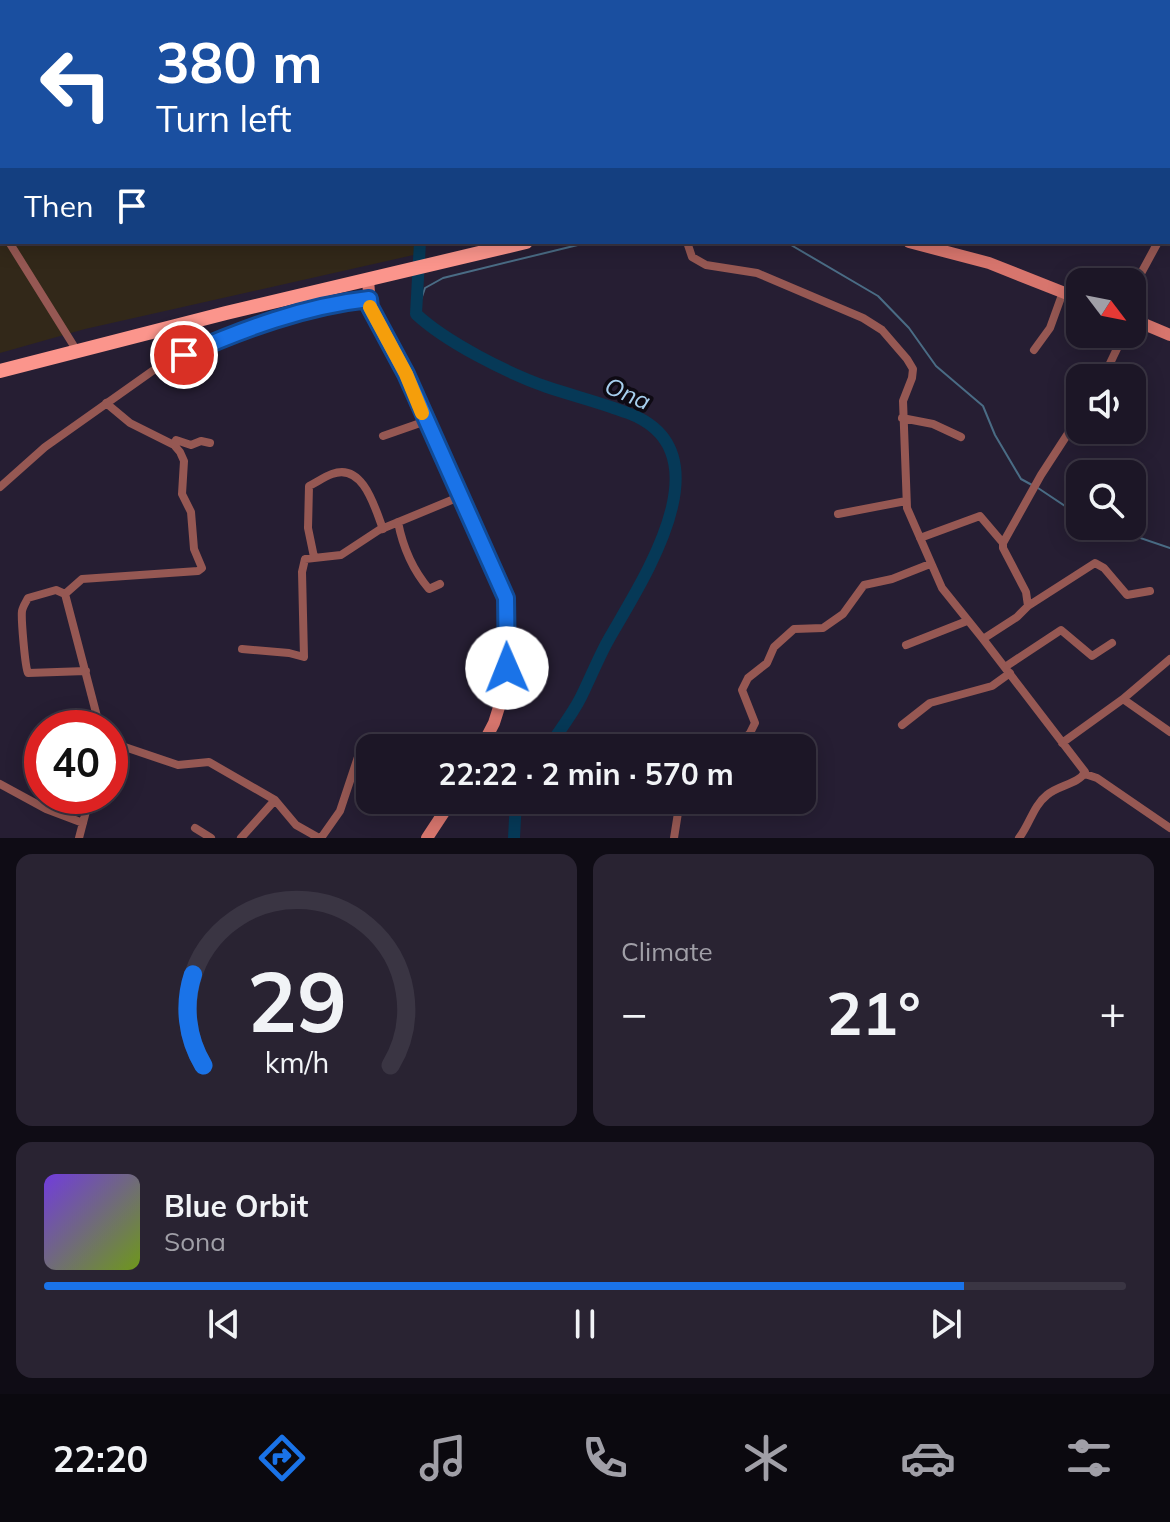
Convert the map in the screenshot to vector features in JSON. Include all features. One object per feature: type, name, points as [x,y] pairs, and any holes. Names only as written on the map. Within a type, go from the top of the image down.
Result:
[{"type":"main road","points":[[0,371],[444,259],[516,244]]},
{"type":"street","points":[[10,244],[77,351]]},
{"type":"street","points":[[688,244],[692,257],[706,265],[757,273],[863,318],[882,330],[913,369],[903,401],[902,418],[906,501],[930,564],[942,588],[1085,774]]},
{"type":"street","points":[[917,244],[989,263],[1066,293]]},
{"type":"street","points":[[1144,268],[1157,244]]},
{"type":"street","points":[[368,279],[370,307],[406,374],[506,598],[506,685],[488,734]]},
{"type":"street","points":[[1034,350],[1050,328],[1063,292]]},
{"type":"street","points":[[0,487],[45,447],[158,367],[237,332],[326,304],[369,299]]},
{"type":"street","points":[[1146,325],[1170,335]]},
{"type":"street","points":[[65,594],[82,579],[198,571],[202,568],[194,549],[191,512],[182,494],[184,461],[174,445],[130,423],[106,403]]},
{"type":"street","points":[[902,418],[933,424],[961,437]]},
{"type":"street","points":[[383,436],[426,421]]},
{"type":"street","points":[[1028,606],[1026,592],[1003,543],[1066,437]]},
{"type":"street","points":[[174,445],[176,440],[191,445],[201,441],[210,443]]},
{"type":"street","points":[[314,557],[308,528],[309,486],[331,474],[341,472],[356,478],[372,499],[383,529]]},
{"type":"street","points":[[242,649],[304,657],[302,572],[305,559],[341,555],[383,529],[459,497]]},
{"type":"street","points":[[838,514],[906,501]]},
{"type":"street","points":[[920,538],[980,516],[1003,543]]},
{"type":"street","points":[[398,522],[409,560],[421,579],[429,589],[440,584]]},
{"type":"street","points":[[983,639],[1095,563],[1104,568],[1127,595],[1150,591]]},
{"type":"street","points":[[749,734],[755,723],[742,690],[748,678],[767,663],[774,647],[794,629],[823,628],[843,614],[864,585],[892,579],[930,564]]},
{"type":"street","points":[[65,594],[56,590],[28,598],[22,612],[25,665],[28,673],[86,671]]},
{"type":"street","points":[[65,594],[96,710]]},
{"type":"street","points":[[906,645],[967,621]]},
{"type":"street","points":[[902,725],[930,703],[992,686],[1061,630],[1092,656],[1112,643]]},
{"type":"street","points":[[1062,743],[1123,699],[1170,659]]},
{"type":"street","points":[[1123,699],[1170,732]]},
{"type":"street","points":[[128,748],[178,765],[209,762],[275,800],[296,825],[320,838],[340,811],[356,763]]},
{"type":"street","points":[[1085,774],[1097,778],[1170,828]]},
{"type":"street","points":[[1019,838],[1043,798],[1085,774]]},
{"type":"street","points":[[0,784],[46,809],[83,823]]},
{"type":"street","points":[[241,838],[275,800]]},
{"type":"street","points":[[79,838],[85,814]]},
{"type":"street","points":[[427,838],[443,814]]},
{"type":"street","points":[[674,838],[678,814]]},
{"type":"street","points":[[195,828],[211,838]]},
{"type":"shaded area","points":[[0,244],[424,244],[418,254],[85,329],[0,353]]},
{"type":"waterway","name":"Ona","points":[[420,244],[416,314],[429,325],[460,346],[514,374],[628,413],[658,431],[672,456],[675,485],[669,518],[657,551],[577,704],[557,734]]},
{"type":"waterway","points":[[416,314],[425,288],[443,278],[582,244]]},
{"type":"waterway","points":[[787,244],[878,296],[909,328],[936,366],[983,406],[995,435],[1021,479],[1032,485]]},
{"type":"waterway","points":[[1038,488],[1066,507]]},
{"type":"waterway","points":[[1146,540],[1170,548]]},
{"type":"waterway","name":"Ona","points":[[514,838],[515,814]]},
{"type":"slow traffic","points":[[370,307],[406,374],[422,413]]},
{"type":"route","points":[[184,355],[237,332],[326,304],[369,299],[370,307],[406,374],[506,598],[507,668]]}]
